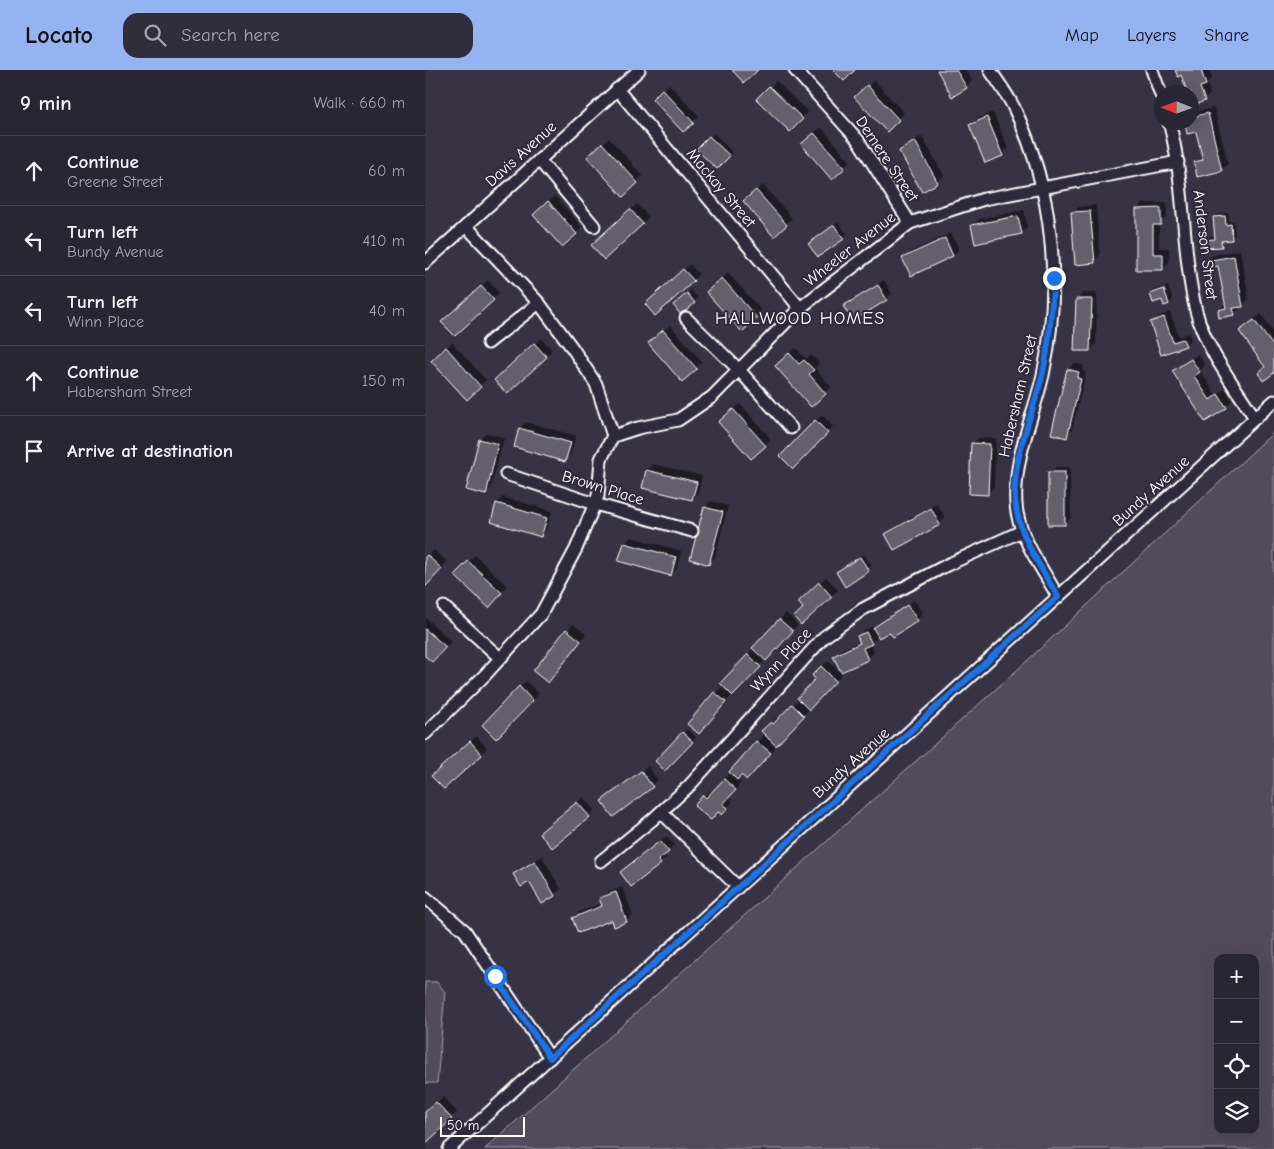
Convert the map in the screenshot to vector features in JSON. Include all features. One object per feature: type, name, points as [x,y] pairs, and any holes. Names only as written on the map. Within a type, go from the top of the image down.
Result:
[{"type":"street","name":"Davis Avenue","points":[[425,263],[639,70]]},
{"type":"street","name":"Demere Street","points":[[795,70],[859,140],[910,223]]},
{"type":"street","name":"Habersham Street","points":[[990,70],[1014,107],[1035,159],[1048,213],[1054,278],[1046,357],[1016,478],[1016,506],[1022,531],[1058,597]]},
{"type":"street","points":[[1152,70],[1157,85]]},
{"type":"street","name":"Mackay Street","points":[[617,89],[799,308]]},
{"type":"street","name":"Anderson Street","points":[[1171,130],[1178,162],[1189,269],[1197,313],[1216,358],[1255,418]]},
{"type":"street","points":[[539,160],[594,226]]},
{"type":"street","name":"Wheeler Avenue","points":[[613,436],[638,428],[678,420],[712,397],[799,308],[910,223],[984,199],[1041,186],[1178,162]]},
{"type":"street","points":[[425,734],[541,614],[577,549],[598,496],[601,459],[613,436],[596,384],[539,303],[466,226]]},
{"type":"street","points":[[488,343],[539,303]]},
{"type":"street","points":[[686,318],[739,370],[791,428]]},
{"type":"street","name":"Bundy Avenue","points":[[449,1149],[1274,402]]},
{"type":"street","name":"Brown Place","points":[[506,474],[595,504],[692,531]]},
{"type":"street","name":"Wynn Place","points":[[601,861],[661,812],[714,760],[824,637],[863,609],[947,565],[1022,531]]},
{"type":"street","points":[[444,608],[500,658]]},
{"type":"street","points":[[661,812],[738,887]]},
{"type":"street","points":[[425,897],[465,931],[550,1058]]},
{"type":"shaded area","points":[[1274,432],[1274,1149],[485,1149],[1026,662]]},
{"type":"shaded area","points":[[425,982],[437,982],[445,992],[437,1083],[425,1083]]},
{"type":"building","points":[[732,70],[758,70],[744,83]]},
{"type":"building","points":[[833,70],[855,70],[844,81]]},
{"type":"building","points":[[937,70],[956,70],[967,88],[952,97]]},
{"type":"building","points":[[1175,70],[1201,70],[1206,85],[1200,87],[1205,101],[1199,103],[1199,85],[1185,85],[1181,75],[1178,77]]},
{"type":"building","points":[[867,85],[899,120],[887,132],[854,97]]},
{"type":"building","points":[[769,86],[803,119],[790,132],[756,99]]},
{"type":"building","points":[[662,89],[694,123],[683,132],[652,99]]},
{"type":"building","points":[[1208,113],[1222,171],[1197,177],[1194,162],[1203,160],[1196,132],[1187,134],[1186,130],[1199,130],[1199,115]]},
{"type":"building","points":[[987,117],[1003,156],[985,163],[969,125]]},
{"type":"building","points":[[814,133],[845,168],[832,180],[801,144]]},
{"type":"building","points":[[709,136],[730,156],[717,169],[696,149]]},
{"type":"building","points":[[915,141],[938,183],[922,192],[899,151]]},
{"type":"building","points":[[602,143],[638,183],[623,197],[587,157]]},
{"type":"building","points":[[756,190],[787,225],[774,237],[743,201]]},
{"type":"building","points":[[548,201],[577,234],[562,247],[533,215]]},
{"type":"building","points":[[1161,208],[1161,225],[1153,225],[1153,254],[1163,254],[1163,270],[1136,270],[1136,209]]},
{"type":"building","points":[[630,209],[643,224],[604,260],[591,245]]},
{"type":"building","points":[[1090,211],[1095,263],[1075,265],[1071,212]]},
{"type":"building","points":[[1018,216],[1022,234],[975,244],[971,225]]},
{"type":"building","points":[[1225,216],[1226,225],[1231,224],[1232,240],[1221,241],[1222,247],[1205,248],[1204,240],[1215,239],[1213,217]]},
{"type":"building","points":[[834,225],[844,239],[818,257],[808,244]]},
{"type":"building","points":[[945,238],[953,256],[911,276],[902,258]]},
{"type":"building","points":[[1234,256],[1243,307],[1233,308],[1235,315],[1219,318],[1218,310],[1226,308],[1218,266],[1207,268],[1206,261]]},
{"type":"building","points":[[683,269],[694,281],[655,316],[645,304]]},
{"type":"building","points":[[722,278],[757,318],[742,332],[706,292]]},
{"type":"building","points":[[878,285],[887,300],[853,321],[843,306]]},
{"type":"building","points":[[481,286],[494,300],[455,336],[441,322]]},
{"type":"building","points":[[1164,289],[1169,304],[1164,306],[1162,300],[1153,303],[1150,294]]},
{"type":"building","points":[[687,293],[695,303],[681,315],[673,305]]},
{"type":"building","points":[[1076,299],[1092,299],[1090,351],[1074,351]]},
{"type":"building","points":[[1164,317],[1173,342],[1183,339],[1186,346],[1161,355],[1150,322]]},
{"type":"building","points":[[1254,320],[1274,347],[1274,373],[1263,381],[1258,373],[1265,367],[1239,331]]},
{"type":"building","points":[[663,330],[697,369],[682,382],[648,343]]},
{"type":"building","points":[[534,343],[547,357],[507,394],[494,380]]},
{"type":"building","points":[[446,347],[481,387],[467,400],[431,361]]},
{"type":"building","points":[[789,353],[799,364],[804,360],[814,370],[809,374],[826,394],[811,407],[775,366]]},
{"type":"building","points":[[1191,359],[1200,372],[1194,376],[1210,400],[1218,394],[1227,408],[1205,422],[1172,371]]},
{"type":"building","points":[[1067,369],[1079,372],[1077,378],[1081,379],[1067,438],[1051,434]]},
{"type":"building","points":[[733,409],[766,446],[751,459],[718,422]]},
{"type":"building","points":[[815,420],[828,433],[793,469],[780,456]]},
{"type":"building","points":[[519,428],[571,443],[565,462],[514,447]]},
{"type":"building","points":[[479,439],[498,444],[486,495],[466,490]]},
{"type":"building","points":[[971,443],[990,444],[988,495],[969,494]]},
{"type":"building","points":[[646,470],[697,482],[692,500],[642,488]]},
{"type":"building","points":[[1048,472],[1065,472],[1065,525],[1048,525]]},
{"type":"building","points":[[496,503],[547,518],[541,537],[491,522]]},
{"type":"building","points":[[704,507],[723,512],[709,565],[690,559]]},
{"type":"building","points":[[931,508],[940,525],[894,550],[885,534]]},
{"type":"building","points":[[624,543],[676,557],[671,576],[618,561]]},
{"type":"building","points":[[427,555],[442,569],[425,587],[425,557]]},
{"type":"building","points":[[860,557],[869,571],[845,587],[836,572]]},
{"type":"building","points":[[468,561],[502,593],[489,608],[454,575]]},
{"type":"building","points":[[819,582],[832,597],[801,625],[794,617],[803,608],[798,602]]},
{"type":"building","points":[[907,605],[918,621],[893,637],[889,632],[879,638],[873,628]]},
{"type":"building","points":[[779,619],[793,631],[766,661],[752,648]]},
{"type":"building","points":[[425,629],[446,647],[432,662],[425,656]]},
{"type":"building","points":[[566,629],[581,641],[548,683],[533,671]]},
{"type":"building","points":[[866,632],[872,644],[863,648],[868,660],[841,672],[833,656],[860,643],[857,636]]},
{"type":"building","points":[[748,654],[761,667],[733,696],[720,683]]},
{"type":"building","points":[[821,666],[836,681],[809,710],[797,698],[815,679],[812,675]]},
{"type":"building","points":[[519,686],[533,701],[496,739],[482,725]]},
{"type":"building","points":[[714,692],[726,702],[699,734],[687,724]]},
{"type":"building","points":[[792,704],[804,716],[776,746],[761,731],[771,722],[773,724]]},
{"type":"building","points":[[682,732],[693,742],[665,771],[655,761]]},
{"type":"building","points":[[470,741],[482,755],[444,789],[431,776]]},
{"type":"building","points":[[756,741],[771,753],[747,780],[741,775],[737,780],[729,772]]},
{"type":"building","points":[[641,771],[653,787],[613,817],[601,801]]},
{"type":"building","points":[[724,779],[736,790],[723,804],[728,808],[722,815],[718,812],[711,820],[694,806],[703,795],[706,798]]},
{"type":"building","points":[[577,802],[590,817],[552,848],[539,833]]},
{"type":"building","points":[[660,841],[669,852],[658,860],[661,864],[631,887],[620,872]]},
{"type":"building","points":[[535,861],[555,896],[542,904],[529,882],[521,887],[513,874]]},
{"type":"building","points":[[616,892],[627,922],[614,927],[612,920],[578,933],[572,918],[602,906],[599,898]]},
{"type":"building","points":[[436,1102],[452,1119],[425,1144],[425,1112]]},
{"type":"district","name":"HALLWOOD HOMES","points":[[800,318]]},
{"type":"route","points":[[495,976],[550,1058],[1058,597],[1022,531],[1016,506],[1016,478],[1025,436],[1042,376],[1049,338],[1054,278]]}]
